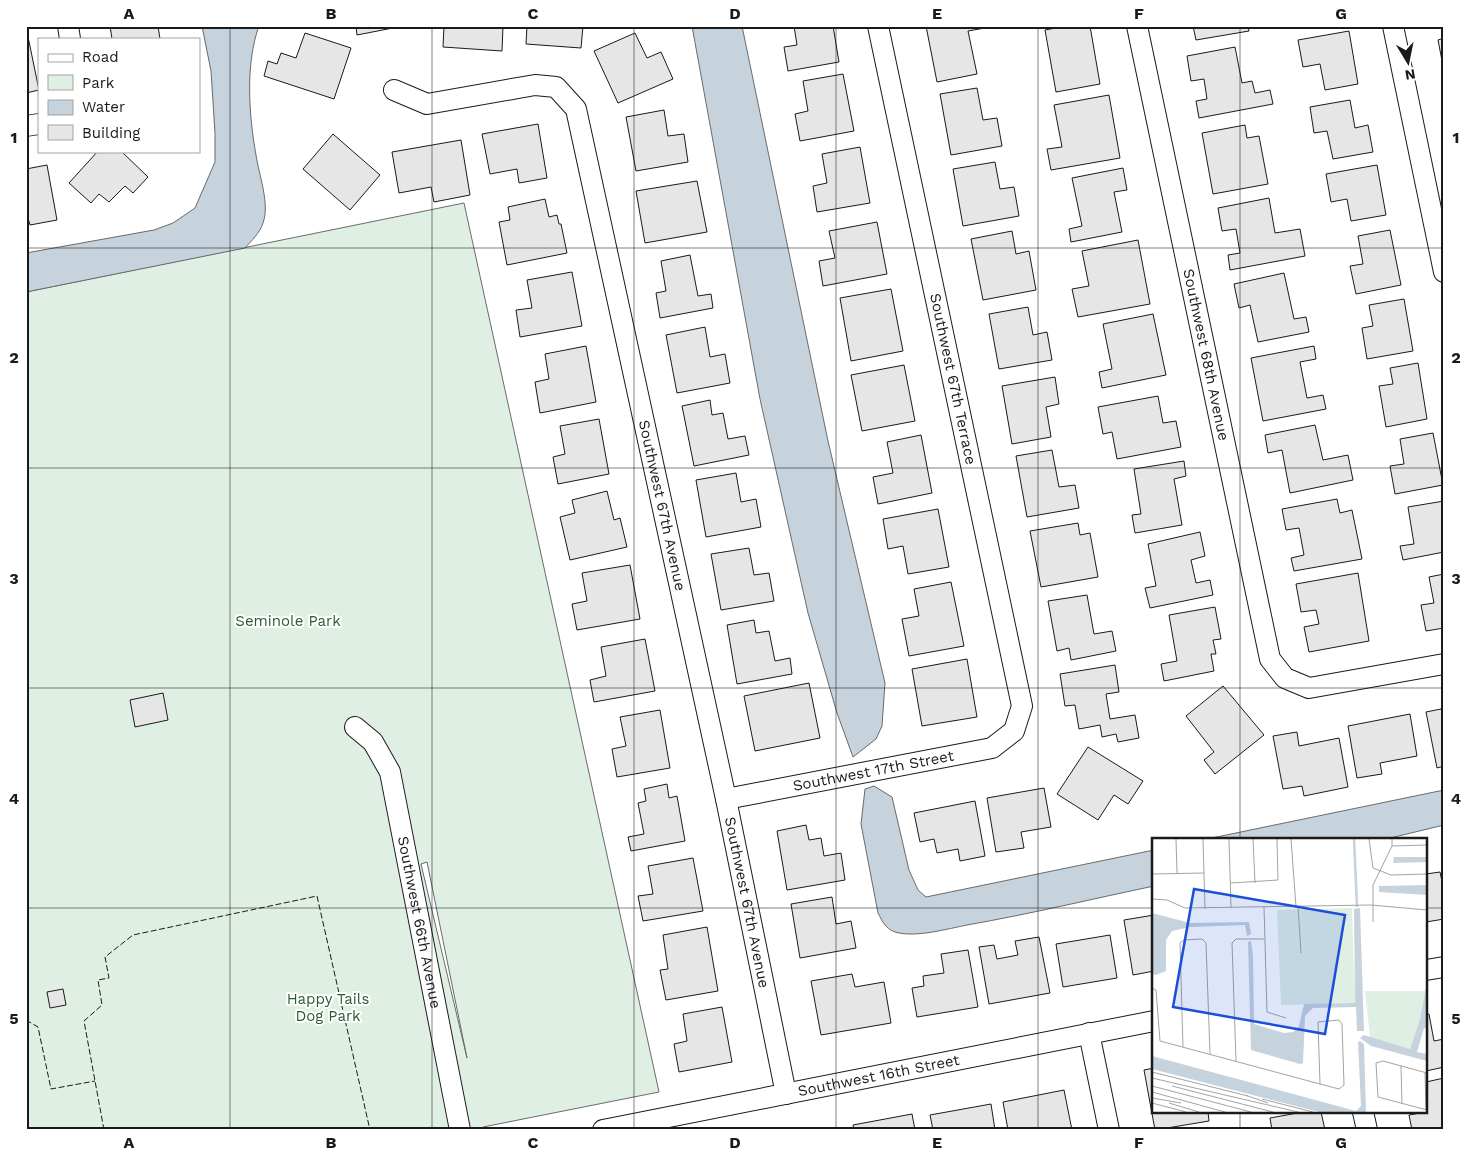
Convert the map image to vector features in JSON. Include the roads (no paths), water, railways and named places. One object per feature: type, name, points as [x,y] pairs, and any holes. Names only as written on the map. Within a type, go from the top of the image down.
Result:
[{"type":"street","name":"Southwest 67th Terrace","points":[[878,26],[1022,706],[1014,731]]},
{"type":"street","name":"Southwest 68th Avenue","points":[[1137,26],[1270,660],[1285,678],[1310,688],[1444,664]]},
{"type":"street","points":[[1393,26],[1444,272]]},
{"type":"street","name":"Southwest 67th Avenue","points":[[394,90],[428,104],[535,85],[556,88],[576,109],[726,799],[786,1094]]},
{"type":"street","name":"Southwest 66th Avenue","points":[[355,727],[374,742],[390,772],[460,1130]]},
{"type":"street","name":"Southwest 17th Street","points":[[726,799],[992,748],[1014,731]]},
{"type":"street","points":[[1428,970],[1444,967]]},
{"type":"street","name":"Southwest 16th Street","points":[[603,1130],[1152,1021]]},
{"type":"street","points":[[1089,1033],[1109,1130]]},
{"type":"street","points":[[1363,1114],[1367,1130]]},
{"type":"water","points":[[202,26],[259,26],[250,73],[250,107],[257,163],[265,198],[265,215],[260,230],[245,248],[26,292],[26,253],[154,230],[173,223],[195,208],[215,162],[211,71]]},
{"type":"water","points":[[692,26],[742,26],[828,441],[885,683],[882,726],[876,739],[853,757],[837,713],[808,613],[760,399]]},
{"type":"water","points":[[874,786],[892,797],[909,870],[918,890],[926,897],[1152,850],[1152,886],[933,932],[907,934],[895,932],[886,926],[878,913],[861,824],[865,789]]},
{"type":"water","points":[[1444,790],[1444,825],[1390,838],[1212,838]]},
{"type":"park label","name":"Seminole Park","points":[[288,621]]},
{"type":"park label","name":"Happy Tails Dog Park","points":[[328,1008]]}]
